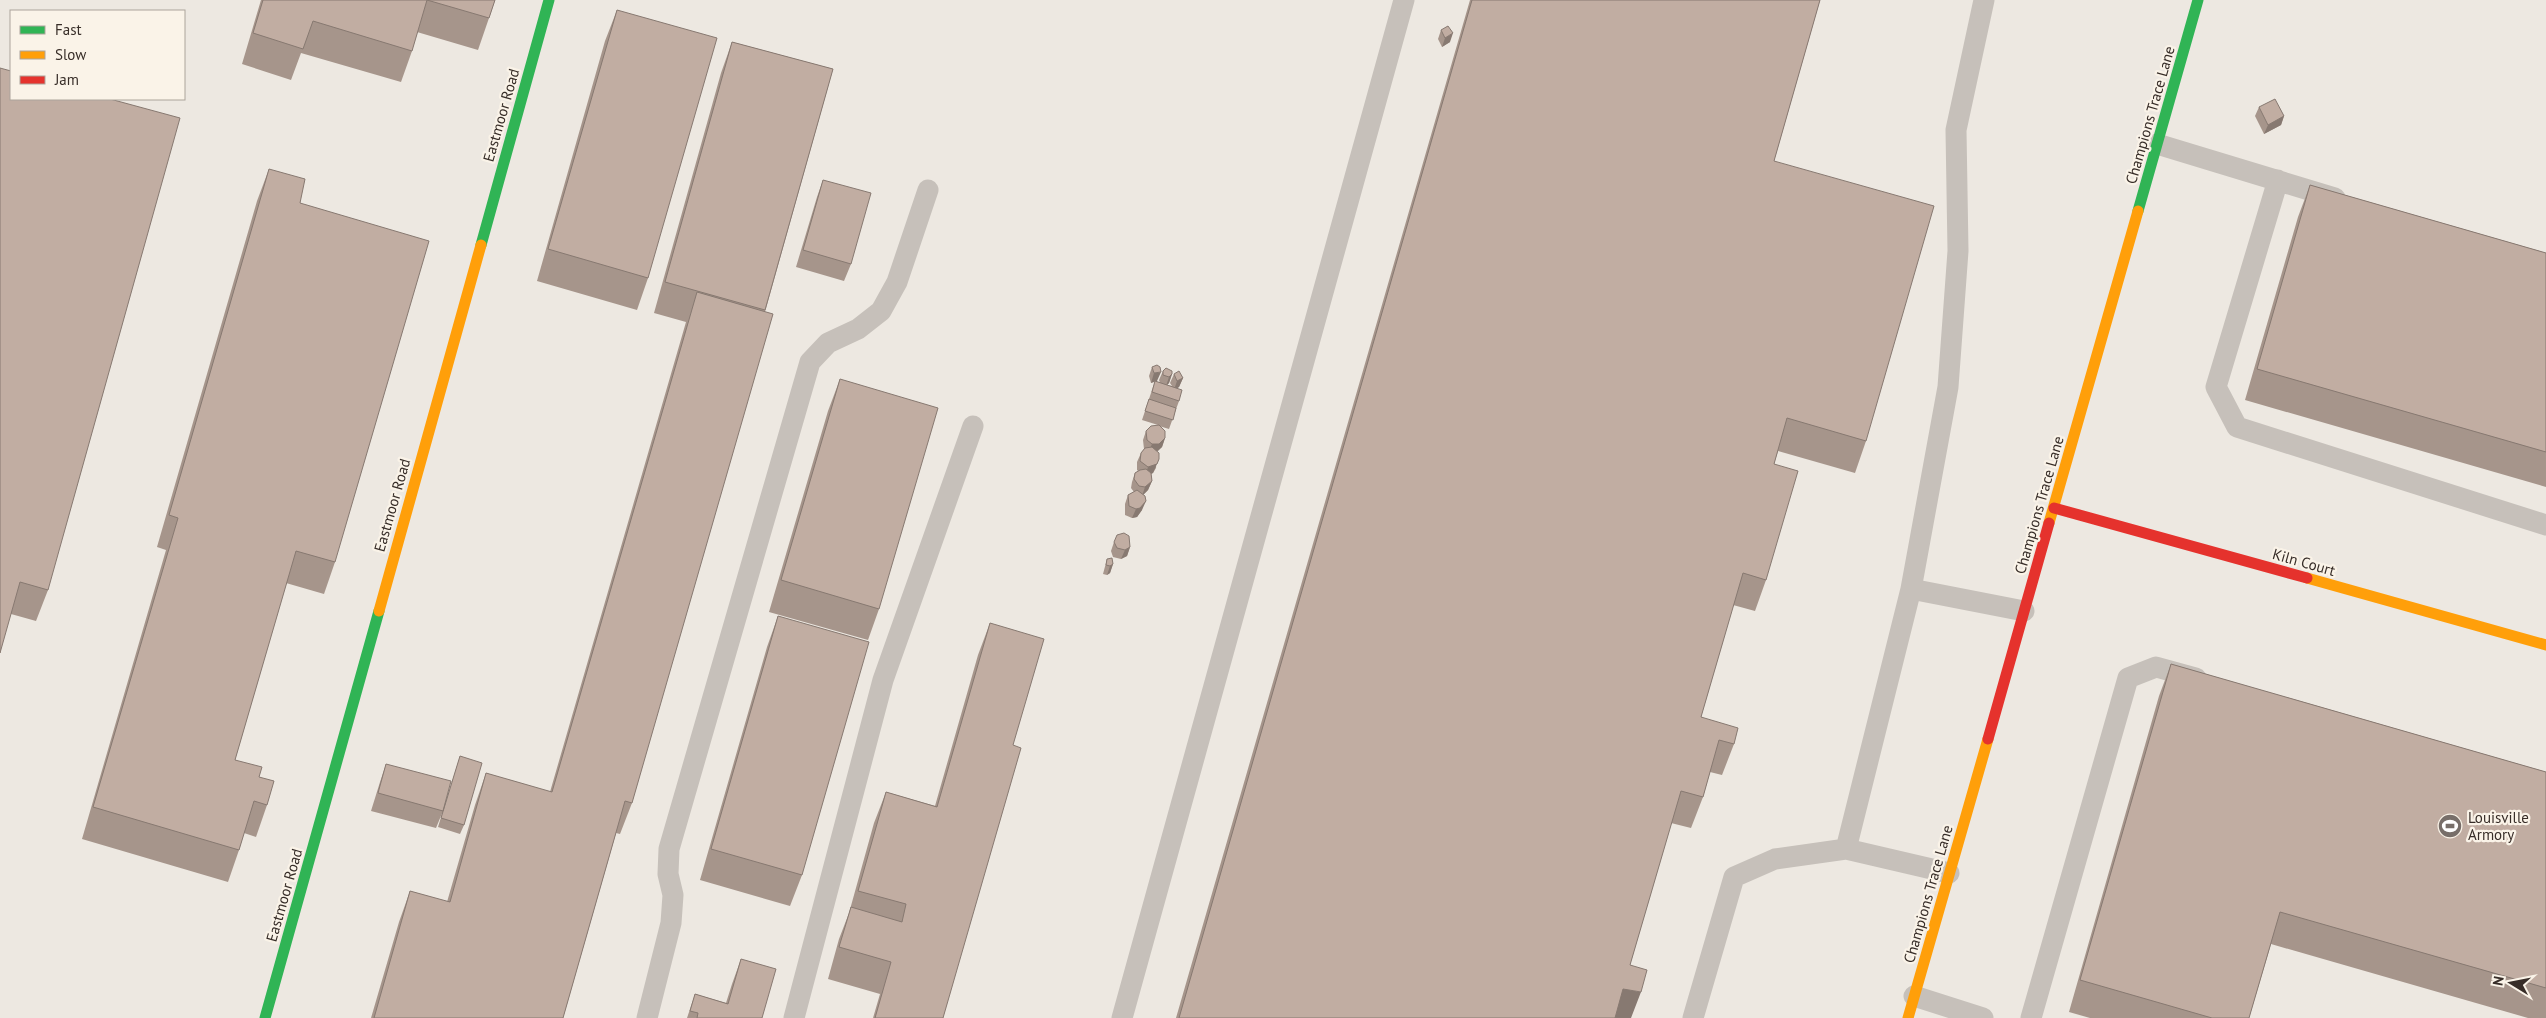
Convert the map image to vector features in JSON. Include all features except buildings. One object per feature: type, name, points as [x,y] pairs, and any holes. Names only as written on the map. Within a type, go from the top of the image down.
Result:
[{"type":"street","name":"Eastmoor Road","points":[[265,1018],[549,0]]},
{"type":"street","name":"Champions Trace Lane","points":[[1908,1018],[2198,0]]},
{"type":"street","name":"Kiln Court","points":[[2054,508],[2546,645]]},
{"type":"lane","points":[[1122,1018],[1404,0]]},
{"type":"lane","points":[[1846,849],[1911,589],[1948,387],[1958,251],[1956,130],[1984,0]]},
{"type":"lane","points":[[2157,144],[2355,204]]},
{"type":"lane","points":[[2278,180],[2216,387],[2237,427],[2546,525]]},
{"type":"lane","points":[[647,1018],[671,923],[674,895],[668,874],[670,849],[810,362],[828,343],[858,329],[880,311],[897,282],[928,190]]},
{"type":"lane","points":[[794,1018],[882,680],[973,426]]},
{"type":"lane","points":[[1911,589],[2024,611]]},
{"type":"lane","points":[[2031,1018],[2128,678],[2156,667],[2213,683]]},
{"type":"lane","points":[[1693,1018],[1734,877],[1775,859],[1846,849],[1950,873]]},
{"type":"lane","points":[[1914,996],[1983,1018]]},
{"type":"traffic: fast","points":[[481,245],[549,0]]},
{"type":"traffic: fast","points":[[2138,211],[2198,0]]},
{"type":"traffic: fast","points":[[265,1018],[379,611]]},
{"type":"traffic: slow","points":[[2049,523],[2138,211]]},
{"type":"traffic: slow","points":[[379,611],[481,245]]},
{"type":"traffic: slow","points":[[2307,578],[2546,645]]},
{"type":"traffic: slow","points":[[1908,1018],[1988,739]]},
{"type":"traffic: jam","points":[[2054,508],[2307,578]]},
{"type":"traffic: jam","points":[[1988,739],[2049,523]]},
{"type":"place","name":"Louisville Armory","points":[[2450,826]]}]
